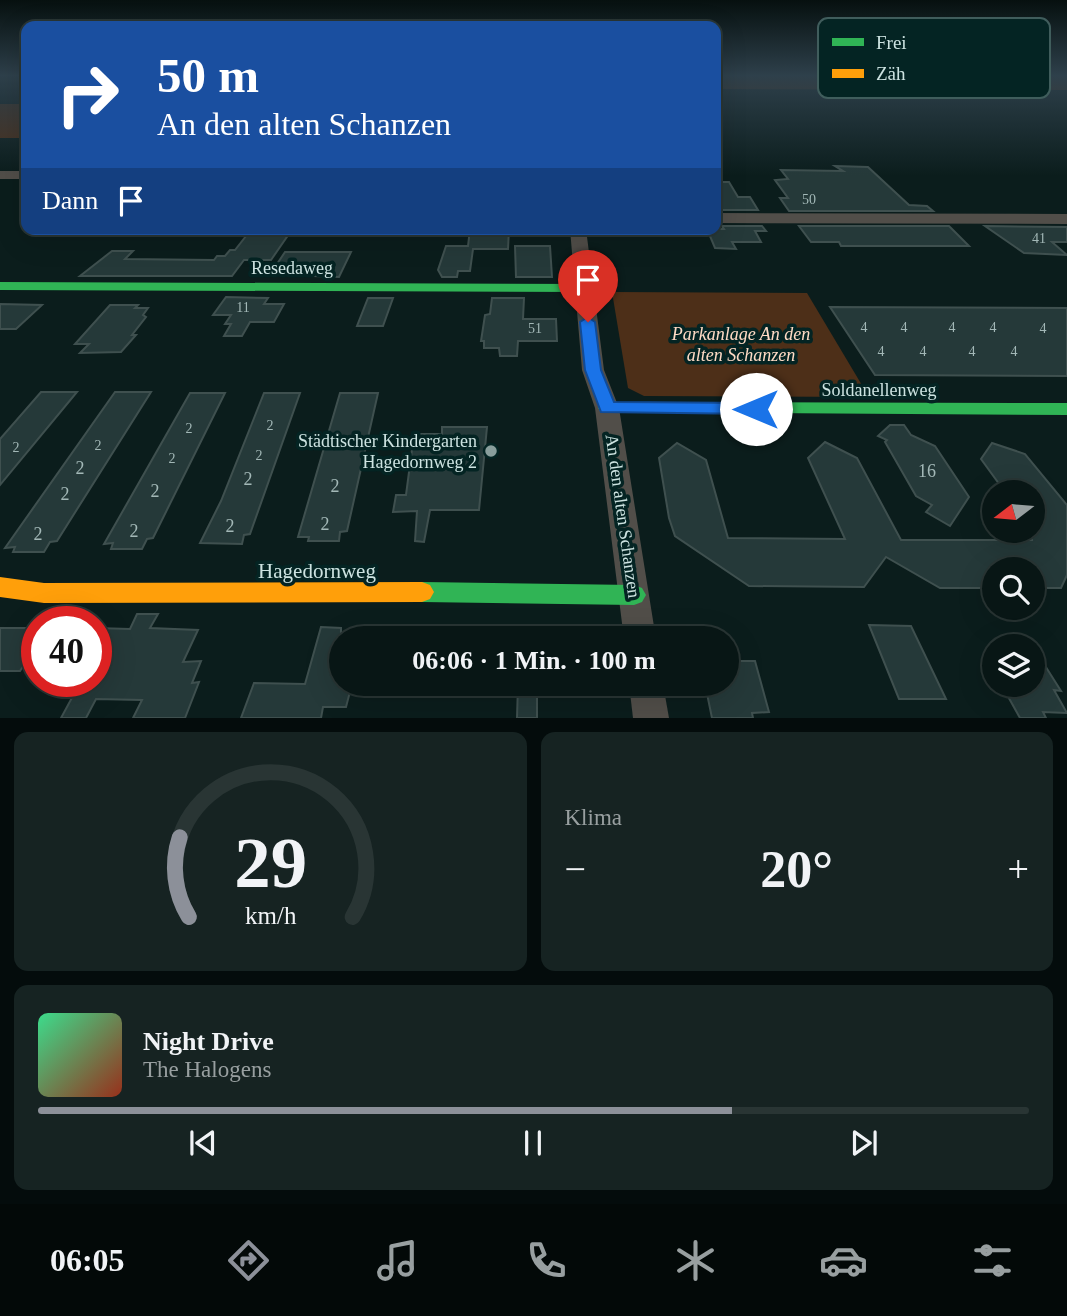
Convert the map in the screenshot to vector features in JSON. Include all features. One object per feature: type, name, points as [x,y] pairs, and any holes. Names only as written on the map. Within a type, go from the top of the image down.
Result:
[{"type":"street","points":[[0,175],[21,175]]},
{"type":"street","points":[[721,218],[1067,219]]},
{"type":"street","name":"An den alten Schanzen","points":[[579,235],[593,370],[607,408],[638,626]]},
{"type":"street","name":"Resedaweg","points":[[0,286],[584,288]]},
{"type":"street","name":"Soldanellenweg","points":[[607,408],[1067,410]]},
{"type":"street","name":"Hagedornweg","points":[[0,587],[44,593],[475,592],[634,595]]},
{"type":"street","points":[[648,696],[651,718]]},
{"type":"green space","points":[[0,109],[21,109],[21,138],[0,138]]},
{"type":"green space","name":"Parkanlage An den alten Schanzen","points":[[612,292],[807,293],[869,397],[644,396],[628,388]]},
{"type":"building","points":[[835,166],[868,167],[909,205],[927,206],[933,211],[789,211],[780,198],[788,198],[775,180],[788,179],[781,170],[843,171]]},
{"type":"building","points":[[721,182],[729,182],[738,197],[750,197],[758,210],[721,210]]},
{"type":"building","points":[[722,226],[762,226],[766,231],[755,231],[761,242],[732,242],[736,249],[715,248],[710,235],[721,235],[721,229],[724,229]]},
{"type":"building","points":[[799,226],[949,226],[969,246],[841,246],[839,242],[811,242]]},
{"type":"building","points":[[985,226],[1067,227],[1067,242],[1052,242],[1067,255],[1024,253]]},
{"type":"building","points":[[247,235],[288,235],[271,260],[244,260],[232,276],[80,276],[112,251],[133,251],[125,259],[214,260],[217,256],[225,256],[230,250],[235,250]]},
{"type":"building","points":[[469,235],[509,235],[508,249],[473,249],[470,271],[458,271],[457,277],[442,277],[438,270],[446,246],[468,246]]},
{"type":"building","points":[[515,246],[550,246],[552,277],[516,277]]},
{"type":"building","points":[[285,252],[351,252],[339,277],[314,276],[315,273],[271,273]]},
{"type":"building","points":[[226,297],[268,298],[264,304],[284,304],[274,322],[250,322],[242,336],[224,336],[231,324],[225,324],[231,315],[213,315]]},
{"type":"building","points":[[368,298],[393,298],[383,326],[357,326]]},
{"type":"building","points":[[492,298],[524,298],[523,319],[556,319],[557,341],[518,341],[517,356],[500,356],[499,348],[484,348],[484,341],[481,341],[485,315],[490,314]]},
{"type":"building","points":[[0,304],[42,305],[16,329],[0,329]]},
{"type":"building","points":[[110,305],[138,305],[135,308],[148,308],[143,315],[146,317],[132,335],[136,335],[121,352],[80,353],[89,344],[75,344]]},
{"type":"building","points":[[830,307],[1067,308],[1067,376],[875,375]]},
{"type":"building","points":[[41,392],[77,392],[0,485],[0,439]]},
{"type":"building","points":[[115,392],[151,392],[57,541],[50,542],[44,552],[13,552],[15,547],[5,548]]},
{"type":"building","points":[[190,393],[225,393],[153,538],[147,539],[142,549],[111,549],[113,543],[104,544]]},
{"type":"building","points":[[264,393],[300,393],[250,534],[244,535],[242,544],[200,543],[221,501]]},
{"type":"building","points":[[340,393],[378,393],[347,531],[340,532],[339,541],[308,541],[309,537],[298,537]]},
{"type":"building","points":[[890,425],[904,425],[911,435],[935,446],[969,497],[950,526],[926,512],[932,505],[916,496],[885,442],[887,440],[878,436]]},
{"type":"building","points":[[442,427],[487,427],[479,510],[430,510],[424,542],[415,541],[417,511],[393,512],[396,495],[406,495],[414,434],[442,434]]},
{"type":"building","points":[[825,442],[857,458],[901,540],[1045,543],[1045,480],[996,480],[981,459],[992,443],[1025,454],[1067,505],[1067,575],[1061,588],[1045,588],[1045,557],[982,557],[982,588],[940,588],[886,557],[864,587],[749,586],[675,536],[669,518],[659,458],[677,443],[706,460],[728,538],[845,539],[808,458]]},
{"type":"building","points":[[137,614],[158,614],[150,628],[198,630],[183,662],[201,661],[192,683],[199,682],[185,718],[133,718],[142,700],[96,699],[86,718],[61,718],[72,697],[112,697],[112,628],[130,629]]},
{"type":"building","points":[[869,625],[911,626],[946,699],[899,699]]},
{"type":"building","points":[[321,627],[329,627],[329,696],[349,696],[346,707],[323,707],[321,718],[241,718],[254,683],[305,684]]},
{"type":"building","points":[[0,628],[21,628],[21,669],[0,671]]},
{"type":"building","points":[[739,661],[755,661],[769,712],[752,713],[753,718],[712,718],[707,696],[739,696]]},
{"type":"building","points":[[1045,666],[1061,691],[1054,690],[1067,713],[1043,712],[1046,718],[1020,718],[1008,697],[1045,697]]},
{"type":"building","points":[[518,696],[537,696],[537,718],[517,718]]},
{"type":"traffic: fast","points":[[0,286],[584,288]]},
{"type":"traffic: fast","points":[[607,408],[1067,409]]},
{"type":"traffic: fast","points":[[422,592],[634,595]]},
{"type":"traffic: slow","points":[[0,587],[44,593],[422,592]]},
{"type":"place","name":"Städtischer Kindergarten Hagedornweg 2","points":[[491,451]]},
{"type":"route","points":[[588,322],[593,370],[607,408],[756,409]]}]
